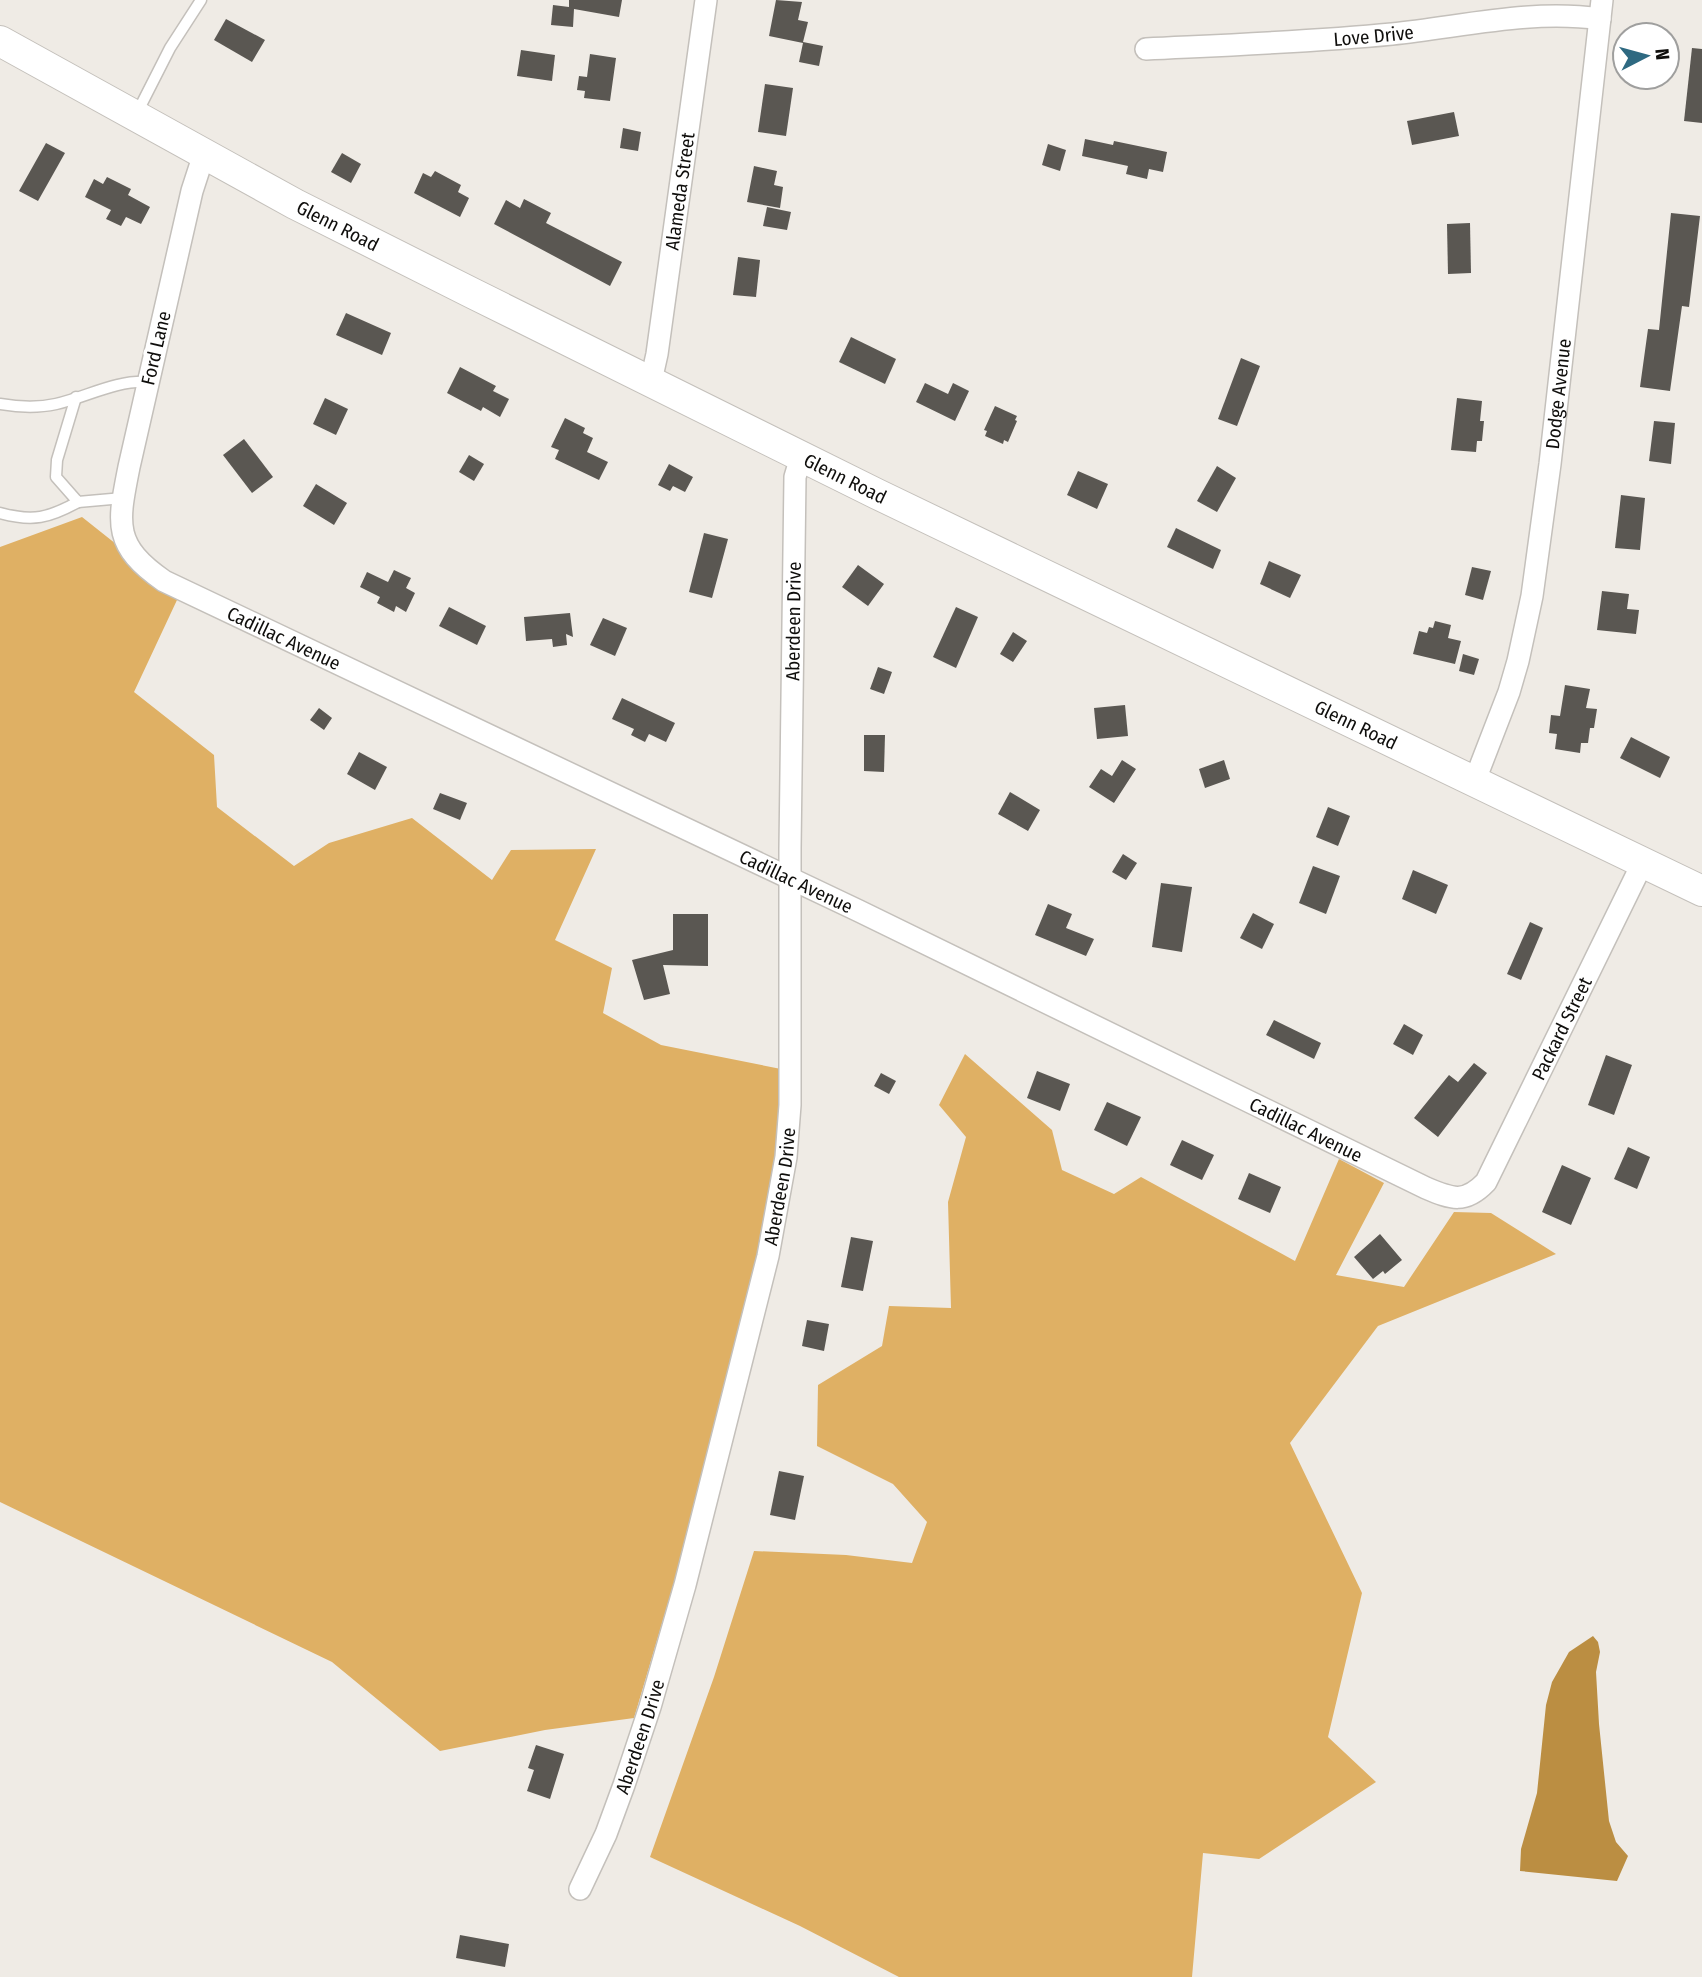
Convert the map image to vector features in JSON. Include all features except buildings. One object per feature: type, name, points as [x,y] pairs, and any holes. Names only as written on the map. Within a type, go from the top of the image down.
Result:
[{"type":"street","name":"Alameda Street","points":[[651,381],[706,0]]},
{"type":"street","name":"Love Drive","points":[[1146,49],[1389,34],[1601,10]]},
{"type":"street","name":"Dodge Avenue","points":[[1475,780],[1509,692],[1532,596],[1601,10]]},
{"type":"street","name":"Glenn Road","points":[[0,41],[295,204],[801,457],[1702,891]]},
{"type":"street","name":"Ford Lane","points":[[126,543],[122,527],[123,498],[192,191],[204,154]]},
{"type":"street","name":"Aberdeen Drive","points":[[580,1889],[606,1834],[650,1707],[685,1585],[768,1256],[786,1157],[790,1105],[795,490],[801,457]]},
{"type":"street","name":"Cadillac Avenue","points":[[126,543],[131,555],[164,581],[790,879],[1426,1188],[1454,1198],[1466,1198],[1476,1192]]},
{"type":"street","name":"Packard Street","points":[[1476,1192],[1486,1182],[1643,862]]},
{"type":"lane","points":[[135,116],[170,48],[201,0]]},
{"type":"lane","points":[[0,404],[18,407],[55,405],[131,381],[148,382]]},
{"type":"lane","points":[[76,397],[57,460],[56,477],[78,502]]},
{"type":"lane","points":[[0,513],[36,519],[55,515],[78,502],[123,498]]},
{"type":"shaded area","points":[[82,517],[116,544],[124,559],[141,577],[177,600],[134,692],[214,755],[217,807],[294,866],[329,843],[412,818],[492,880],[511,850],[596,849],[555,940],[612,968],[603,1013],[661,1045],[781,1069],[781,1104],[770,1205],[674,1583],[634,1718],[545,1730],[440,1751],[332,1662],[0,1502],[0,547]]},
{"type":"shaded area","points":[[965,1054],[1052,1130],[1062,1170],[1114,1194],[1141,1177],[1295,1261],[1339,1159],[1384,1183],[1336,1275],[1404,1287],[1454,1212],[1491,1213],[1556,1254],[1378,1326],[1290,1443],[1362,1593],[1328,1737],[1376,1782],[1259,1859],[1203,1853],[1192,1977],[899,1977],[800,1926],[650,1857],[714,1677],[754,1551],[846,1555],[912,1563],[927,1522],[893,1484],[817,1446],[818,1385],[882,1346],[889,1306],[951,1308],[948,1202],[966,1137],[939,1105]]},
{"type":"shaded area","points":[[1593,1636],[1598,1642],[1600,1652],[1596,1672],[1609,1821],[1616,1842],[1628,1856],[1617,1881],[1520,1871],[1521,1849],[1537,1793],[1546,1705],[1552,1682],[1569,1652]]}]
